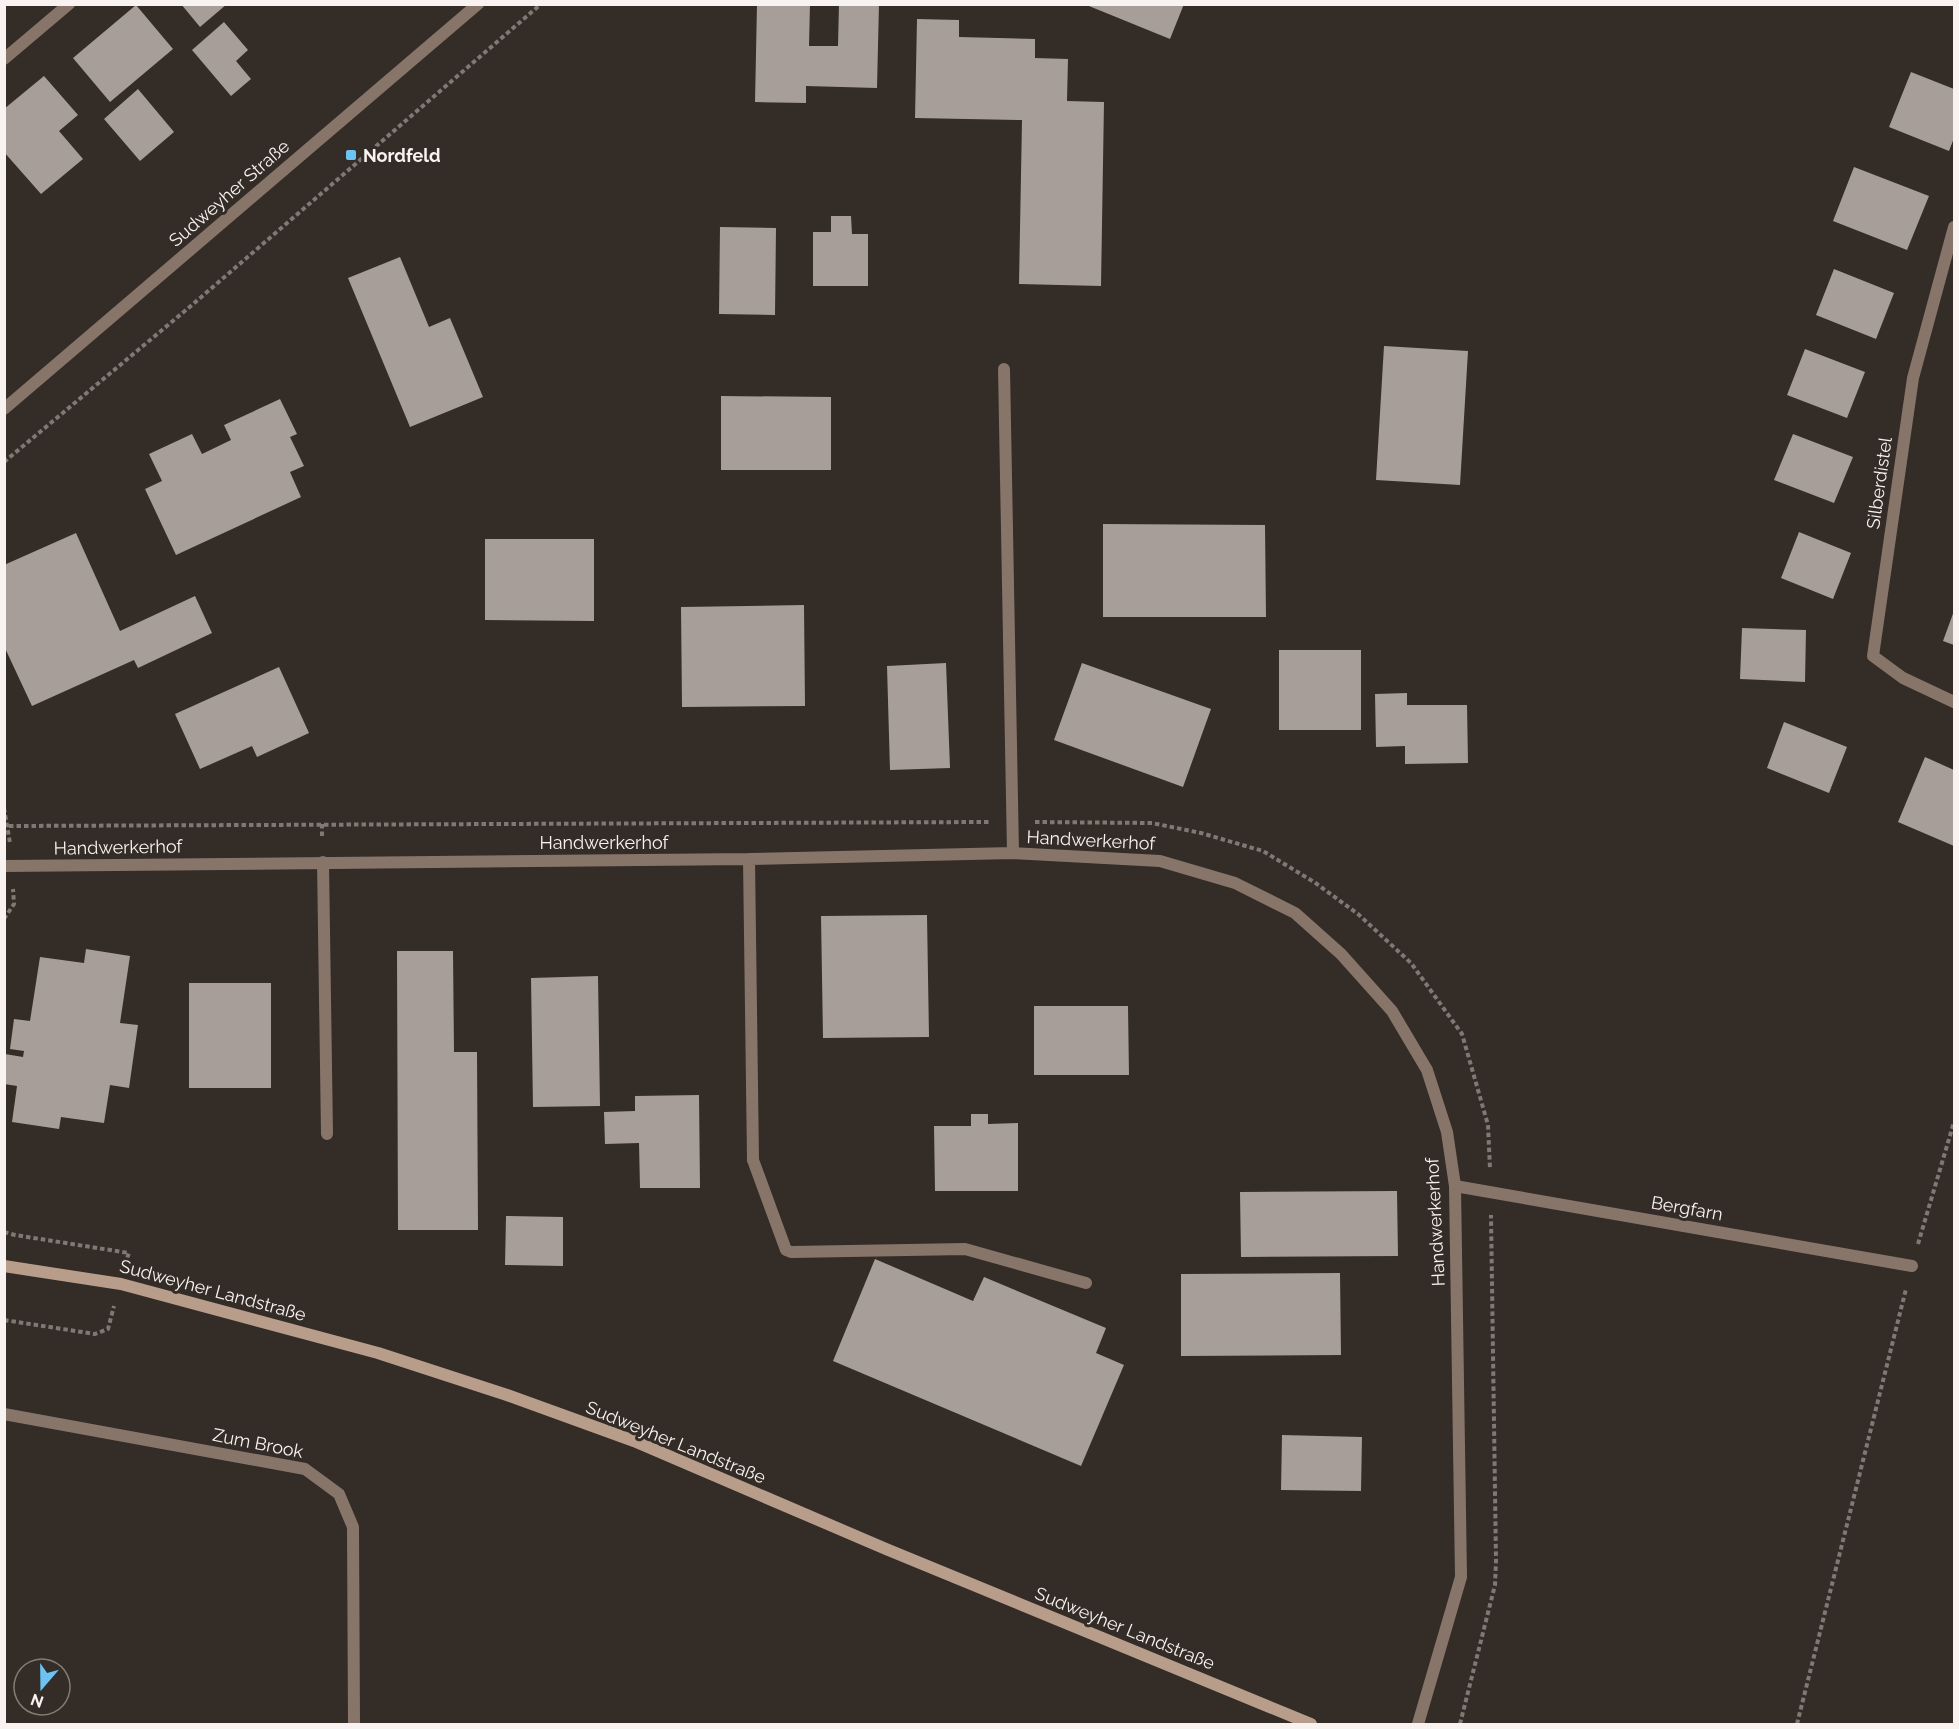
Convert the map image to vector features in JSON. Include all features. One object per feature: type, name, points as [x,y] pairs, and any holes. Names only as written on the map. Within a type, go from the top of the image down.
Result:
[{"type":"main road","name":"Sudweyher Landstraße","points":[[4,1266],[121,1284],[378,1353],[507,1395],[623,1437],[1311,1725]]},
{"type":"street","points":[[4,59],[69,4]]},
{"type":"street","name":"Sudweyher Straße","points":[[4,409],[477,4]]},
{"type":"street","name":"Silberdistel","points":[[1954,227],[1913,378],[1873,656],[1903,678],[1954,702]]},
{"type":"street","points":[[1004,369],[1012,853]]},
{"type":"street","name":"Handwerkerhof","points":[[4,866],[749,859],[1012,853],[1160,861],[1235,883],[1295,913],[1341,954],[1392,1011],[1427,1070],[1447,1131],[1455,1186],[1461,1577],[1418,1725]]},
{"type":"street","points":[[749,859],[753,1160],[786,1250],[791,1252],[965,1249],[1086,1283]]},
{"type":"street","points":[[323,862],[327,1134]]},
{"type":"street","name":"Bergfarn","points":[[1455,1186],[1912,1266]]},
{"type":"street","name":"Zum Brook","points":[[4,1414],[305,1469],[339,1494],[353,1527],[354,1725]]},
{"type":"path","points":[[4,462],[192,305],[541,4]]},
{"type":"path","points":[[9,826],[1152,823],[1201,833],[1263,851],[1314,882],[1358,914],[1411,963],[1462,1034],[1488,1125],[1495,1586],[1460,1725]]},
{"type":"path","points":[[1797,1725],[1912,1266],[1954,1122]]},
{"type":"path","points":[[4,1232],[129,1253],[108,1329],[95,1334],[4,1320]]},
{"type":"building","points":[[181,4],[227,4],[200,27]]},
{"type":"building","points":[[757,4],[810,4],[809,46],[838,46],[839,4],[879,4],[877,88],[806,86],[806,103],[755,102]]},
{"type":"building","points":[[1084,4],[1184,4],[1170,39]]},
{"type":"building","points":[[136,5],[173,49],[110,102],[73,58]]},
{"type":"building","points":[[917,19],[959,20],[959,37],[1035,39],[1035,58],[1068,59],[1067,101],[1104,102],[1101,286],[1019,284],[1022,120],[915,118]]},
{"type":"building","points":[[224,22],[248,50],[236,61],[251,79],[231,96],[192,50]]},
{"type":"building","points":[[1911,72],[1954,89],[1954,138],[1949,151],[1889,127]]},
{"type":"building","points":[[44,76],[78,115],[59,131],[83,159],[41,194],[4,152],[4,109]]},
{"type":"building","points":[[138,89],[174,132],[140,161],[104,119]]},
{"type":"building","points":[[1854,167],[1929,196],[1907,250],[1833,221]]},
{"type":"building","points":[[831,216],[851,216],[852,234],[868,234],[868,286],[813,286],[813,232],[831,232]]},
{"type":"building","points":[[720,227],[776,228],[775,315],[719,314]]},
{"type":"building","points":[[400,257],[429,327],[450,318],[483,397],[410,427],[348,278]]},
{"type":"building","points":[[1834,269],[1894,293],[1876,339],[1816,315]]},
{"type":"building","points":[[1384,346],[1468,351],[1460,485],[1376,480]]},
{"type":"building","points":[[1805,349],[1865,372],[1847,418],[1787,395]]},
{"type":"building","points":[[721,396],[831,397],[831,470],[721,470]]},
{"type":"building","points":[[280,399],[297,434],[290,437],[304,466],[290,472],[301,497],[176,555],[145,489],[162,481],[149,454],[192,434],[202,454],[231,440],[224,425]]},
{"type":"building","points":[[1793,434],[1853,457],[1834,503],[1774,480]]},
{"type":"building","points":[[1103,524],[1265,525],[1266,617],[1103,617]]},
{"type":"building","points":[[1799,532],[1851,553],[1833,599],[1781,578]]},
{"type":"building","points":[[76,533],[120,631],[195,596],[212,633],[138,668],[134,660],[32,706],[4,646],[4,565]]},
{"type":"building","points":[[485,539],[594,539],[594,621],[485,620]]},
{"type":"building","points":[[804,605],[805,706],[682,707],[681,607]]},
{"type":"building","points":[[1954,611],[1954,645],[1943,641]]},
{"type":"building","points":[[1742,628],[1806,630],[1805,682],[1740,679]]},
{"type":"building","points":[[1279,650],[1361,650],[1361,730],[1279,730]]},
{"type":"building","points":[[946,663],[950,768],[890,770],[887,666]]},
{"type":"building","points":[[1082,663],[1211,709],[1183,787],[1054,740]]},
{"type":"building","points":[[279,667],[309,733],[257,757],[252,746],[200,769],[175,714]]},
{"type":"building","points":[[1407,693],[1407,705],[1467,705],[1468,763],[1405,764],[1405,746],[1376,747],[1375,694]]},
{"type":"building","points":[[1784,722],[1847,747],[1829,793],[1767,768]]},
{"type":"building","points":[[1925,757],[1954,770],[1954,846],[1898,822]]},
{"type":"building","points":[[927,915],[929,1037],[823,1038],[821,916]]},
{"type":"building","points":[[86,949],[130,956],[120,1023],[138,1025],[129,1088],[110,1085],[104,1123],[61,1117],[59,1129],[12,1122],[17,1086],[4,1084],[5,1054],[23,1057],[24,1051],[10,1049],[14,1019],[30,1021],[40,957],[84,963]]},
{"type":"building","points":[[397,951],[453,951],[454,1052],[477,1052],[478,1230],[398,1230]]},
{"type":"building","points":[[598,976],[600,1106],[533,1107],[531,978]]},
{"type":"building","points":[[189,983],[271,983],[271,1088],[189,1088]]},
{"type":"building","points":[[1034,1006],[1128,1006],[1129,1075],[1034,1075]]},
{"type":"building","points":[[699,1095],[700,1188],[640,1188],[639,1143],[605,1144],[604,1112],[635,1111],[635,1096]]},
{"type":"building","points":[[971,1114],[988,1114],[988,1124],[1018,1123],[1018,1191],[935,1191],[934,1126],[971,1126]]},
{"type":"building","points":[[1397,1191],[1398,1256],[1241,1257],[1240,1192]]},
{"type":"building","points":[[506,1216],[563,1217],[563,1266],[505,1265]]},
{"type":"building","points":[[875,1259],[973,1301],[984,1277],[1106,1328],[1096,1353],[1124,1365],[1081,1466],[833,1361]]},
{"type":"building","points":[[1340,1273],[1341,1355],[1181,1356],[1181,1274]]},
{"type":"building","points":[[1282,1435],[1362,1437],[1361,1491],[1281,1490]]},
{"type":"place","name":"Nordfeld","points":[[351,155]]}]
